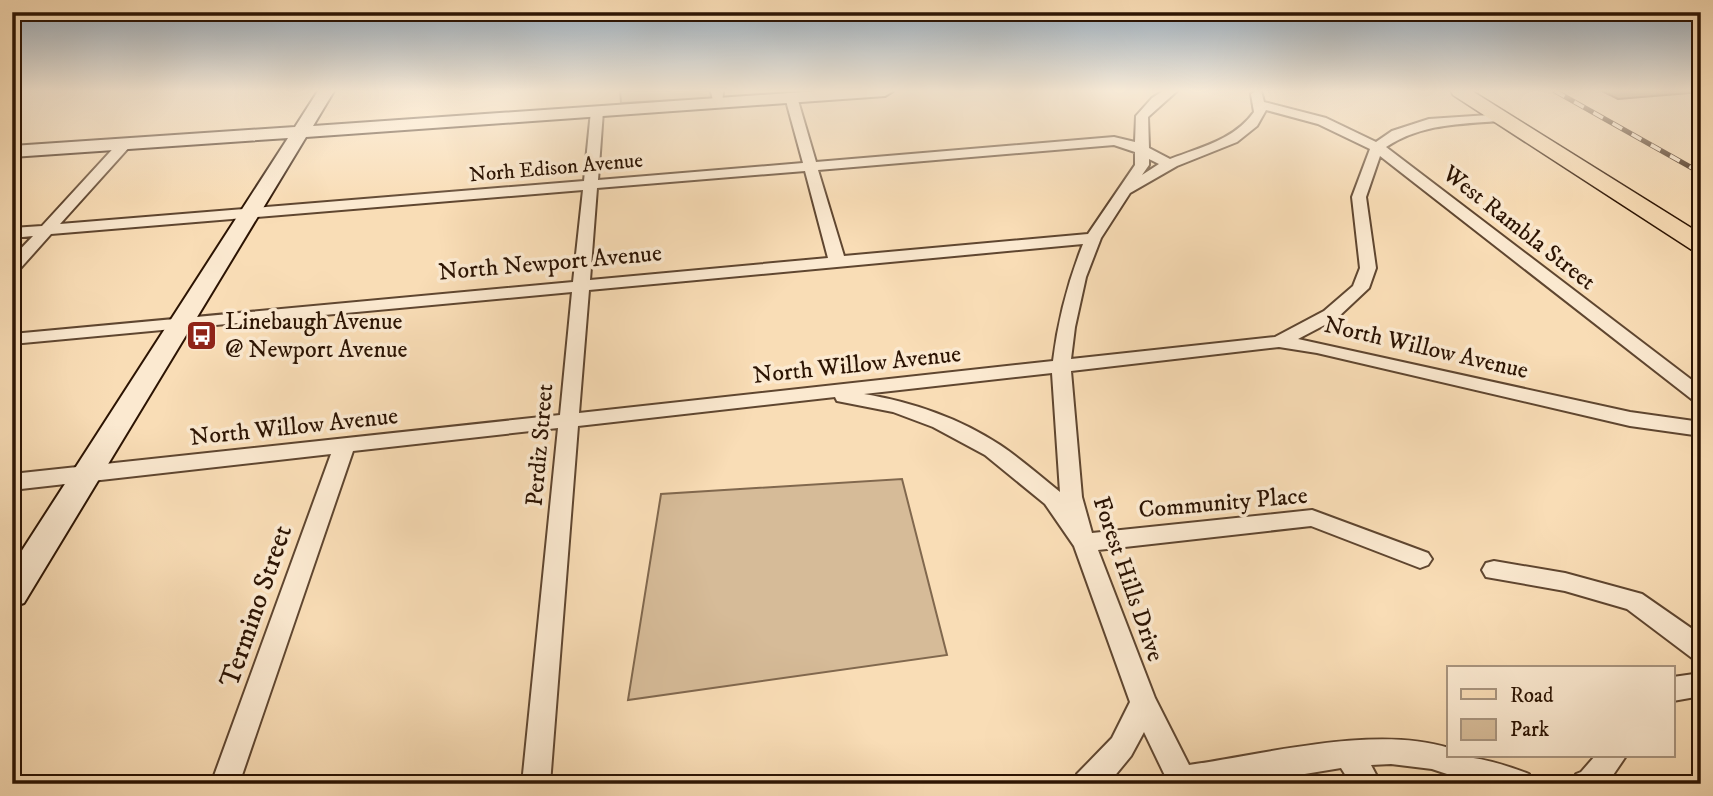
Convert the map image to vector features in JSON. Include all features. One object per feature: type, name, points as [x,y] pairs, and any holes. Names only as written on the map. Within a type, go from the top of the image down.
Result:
[{"type":"main road","points":[[1518,128],[1701,245]]},
{"type":"street","points":[[12,594],[302,128]]},
{"type":"street","points":[[12,152],[354,128]]},
{"type":"street","name":"Perdiz Street","points":[[536,784],[595,128]]},
{"type":"street","points":[[800,128],[837,261]]},
{"type":"street","name":"Forest Hills Drive","points":[[1142,128],[1142,165],[1093,238],[1072,302],[1061,367],[1072,497],[1084,543],[1143,702],[1183,782]]},
{"type":"street","points":[[1123,194],[1171,164],[1238,137],[1247,128]]},
{"type":"street","name":"West Rambla Street","points":[[1337,128],[1377,147],[1701,397]]},
{"type":"street","points":[[1279,342],[1330,316],[1361,288],[1368,268],[1359,197],[1377,147],[1397,134],[1414,128]]},
{"type":"street","name":"Norh Edison Avenue","points":[[12,233],[1114,141],[1127,143],[1143,153]]},
{"type":"street","points":[[12,268],[125,144]]},
{"type":"street","points":[[1143,153],[1171,164]]},
{"type":"street","name":"North Newport Avenue","points":[[12,339],[1093,238]]},
{"type":"street","name":"North Willow Avenue","points":[[12,482],[1279,342],[1317,347],[1630,419],[1701,429]]},
{"type":"street","points":[[822,393],[896,406],[940,422],[992,450],[1052,498],[1084,543]]},
{"type":"street","name":"Termino Street","points":[[225,784],[344,447]]},
{"type":"street","name":"Community Place","points":[[1084,543],[1312,518],[1420,559]]},
{"type":"street","points":[[1494,570],[1565,582],[1634,601],[1701,650]]},
{"type":"street","points":[[1674,689],[1701,684]]},
{"type":"street","points":[[1087,784],[1108,766],[1130,736],[1143,702]]},
{"type":"street","points":[[1183,782],[1349,754],[1391,751],[1432,756],[1519,784]]},
{"type":"street","points":[[1349,754],[1367,784]]},
{"type":"street","points":[[1586,784],[1610,758]]},
{"type":"green space","points":[[902,479],[947,655],[628,700],[661,494]]},
{"type":"railway","points":[[1621,128],[1701,173]]},
{"type":"place","name":"Linebaugh Avenue @ Newport Avenue","points":[[202,336]]}]
